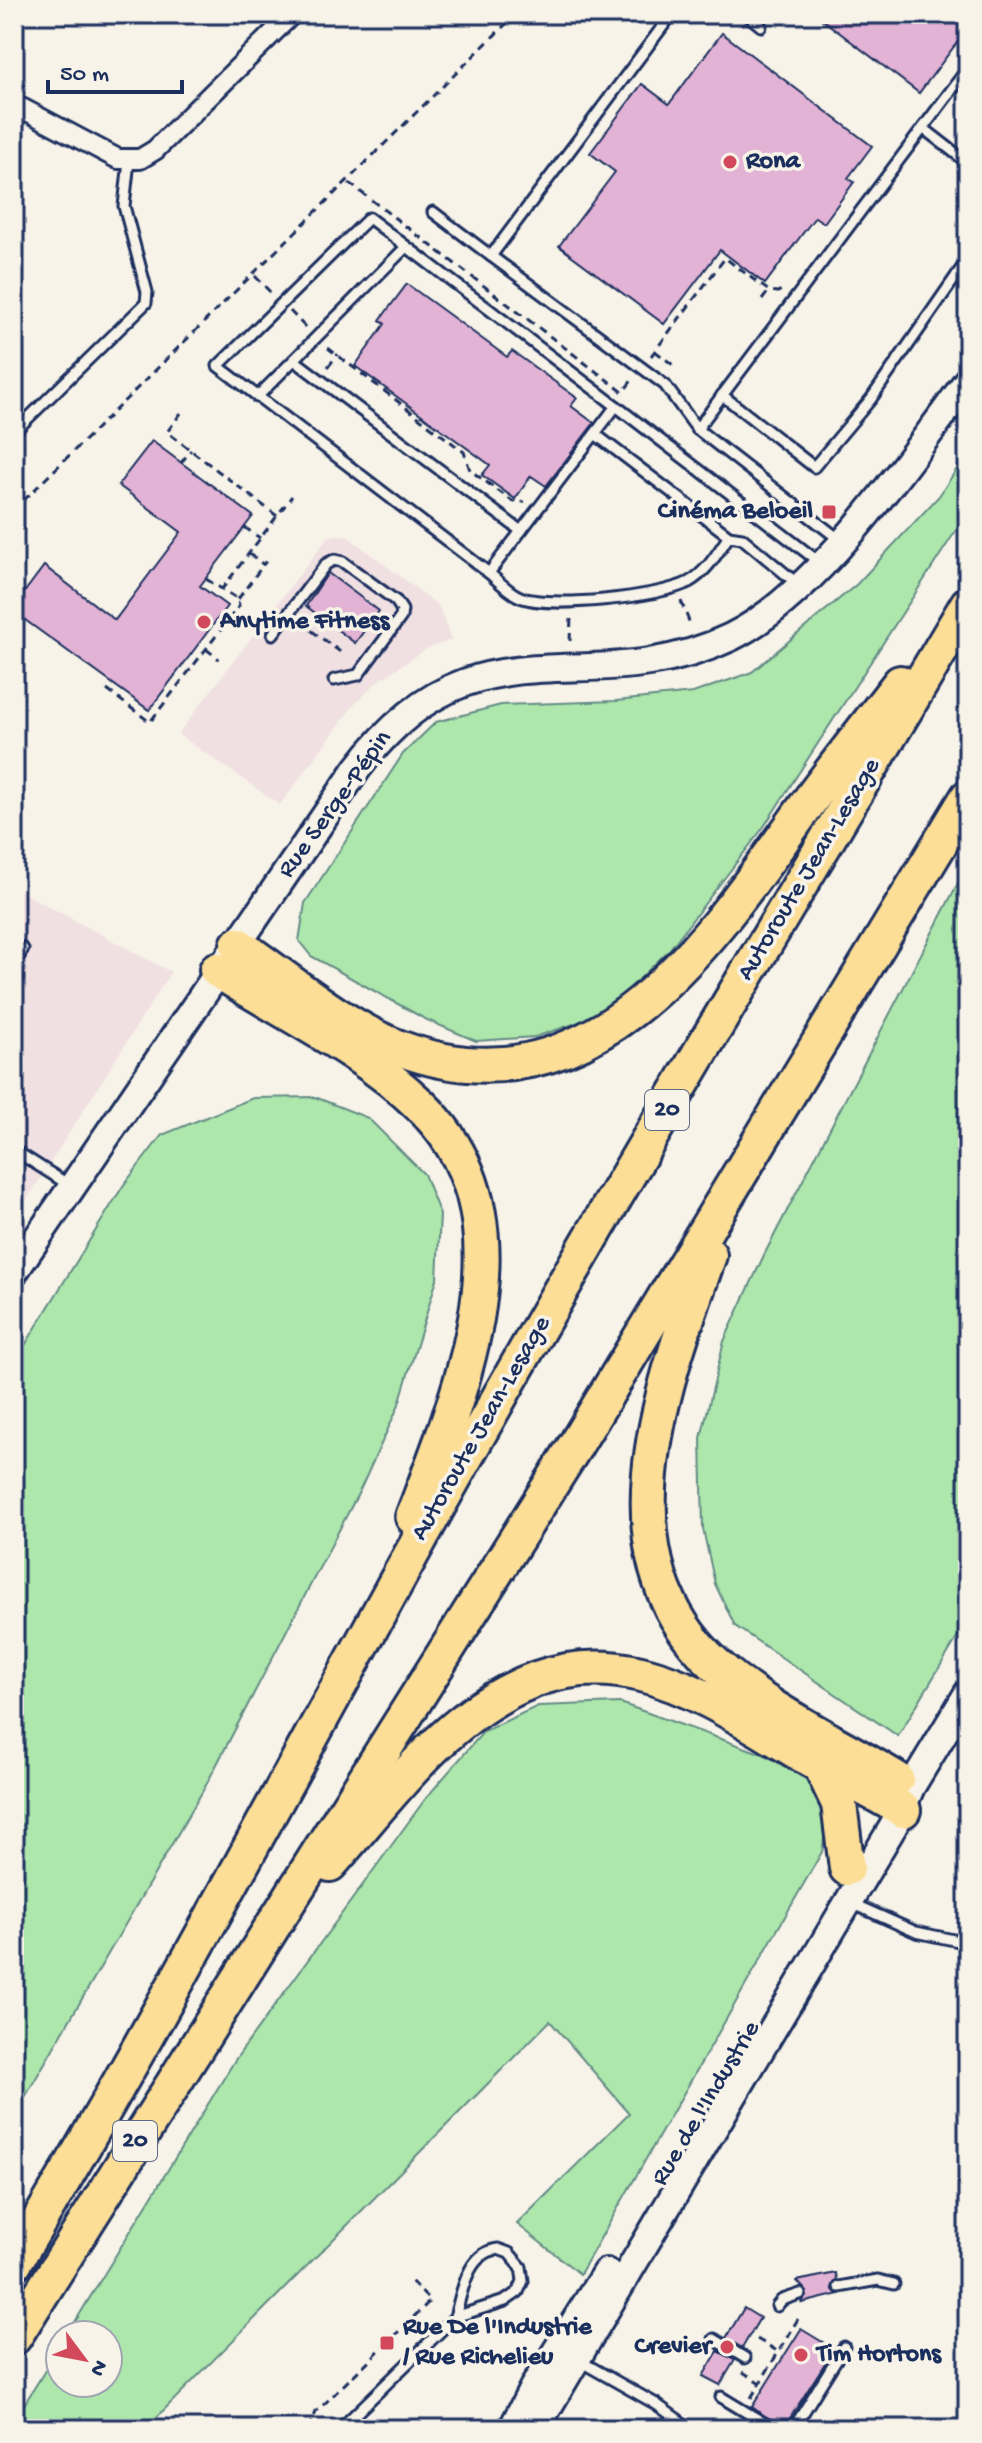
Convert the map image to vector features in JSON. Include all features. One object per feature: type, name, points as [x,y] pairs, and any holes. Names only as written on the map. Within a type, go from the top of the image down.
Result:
[{"type":"highway","points":[[228,958],[372,1035],[421,1056],[456,1061],[510,1062],[539,1057],[582,1041],[643,1003],[693,954],[968,594]]},
{"type":"highway","name":"Autoroute Jean-Lesage","points":[[14,2263],[159,2016],[374,1620],[575,1266],[968,604]]},
{"type":"highway","name":"20","points":[[14,2337],[258,1945],[567,1459],[968,797]]},
{"type":"highway","points":[[228,958],[420,1104],[459,1158],[477,1208],[482,1273],[467,1357],[441,1442],[374,1620]]},
{"type":"highway","points":[[733,1189],[680,1339],[658,1418],[648,1496],[658,1568],[676,1615],[715,1664],[900,1799]]},
{"type":"highway","points":[[258,1945],[396,1790],[460,1725],[489,1702],[536,1681],[587,1669],[622,1670],[657,1676],[701,1694],[821,1766],[900,1799]]},
{"type":"highway","points":[[821,1766],[839,1804],[847,1885]]},
{"type":"street","points":[[16,109],[113,157],[129,161],[145,157],[292,14]]},
{"type":"street","name":"Rue Serge-Pépin","points":[[14,1272],[367,755],[401,717],[422,702],[463,681],[494,672],[620,665],[692,652],[751,626],[800,587],[842,541],[968,380]]},
{"type":"street","name":"Rue de l'Industrie","points":[[512,2429],[968,1693]]},
{"type":"street","name":"Rue de l'Industrie","points":[[535,2429],[847,1885]]},
{"type":"lane","points":[[491,256],[672,14]]},
{"type":"lane","points":[[746,14],[761,26]]},
{"type":"lane","points":[[697,429],[968,68]]},
{"type":"lane","points":[[923,128],[968,163]]},
{"type":"lane","points":[[14,432],[146,303],[147,292],[124,206],[129,161]]},
{"type":"lane","points":[[433,212],[665,385],[697,429],[842,541]]},
{"type":"lane","points":[[729,536],[696,577],[665,591],[577,600],[522,598],[218,366],[369,218],[821,564]]},
{"type":"lane","points":[[257,397],[406,247]]},
{"type":"lane","points":[[722,395],[814,467],[878,390],[968,259]]},
{"type":"lane","points":[[294,360],[521,531]]},
{"type":"lane","points":[[489,573],[616,406]]},
{"type":"lane","points":[[595,434],[729,536],[742,538],[800,587]]},
{"type":"lane","points":[[273,634],[331,560],[343,562],[396,601],[402,610],[401,617],[358,675],[334,680]]},
{"type":"lane","points":[[14,944],[23,949],[14,965]]},
{"type":"lane","points":[[14,1150],[71,1187]]},
{"type":"lane","points":[[847,1885],[916,1932],[968,1943]]},
{"type":"lane","points":[[340,2429],[455,2317],[505,2301],[518,2292],[523,2274],[513,2256],[498,2249],[479,2257],[466,2278],[455,2317]]},
{"type":"lane","points":[[839,2287],[878,2280],[894,2284]]},
{"type":"lane","points":[[777,2306],[800,2294]]},
{"type":"lane","points":[[714,2339],[745,2358]]},
{"type":"lane","points":[[793,2429],[844,2347]]},
{"type":"lane","points":[[575,2359],[656,2404],[691,2429]]},
{"type":"lane","points":[[721,2397],[774,2429]]},
{"type":"path","points":[[14,510],[516,14]]},
{"type":"path","points":[[959,42],[966,47],[968,45]]},
{"type":"path","points":[[348,182],[623,392],[635,376]]},
{"type":"path","points":[[648,359],[725,258],[769,291],[778,292],[788,284]]},
{"type":"path","points":[[254,275],[274,296]]},
{"type":"path","points":[[762,300],[769,291]]},
{"type":"path","points":[[288,310],[309,332]]},
{"type":"path","points":[[328,348],[464,452],[470,470],[512,501],[526,501]]},
{"type":"path","points":[[655,351],[677,368]]},
{"type":"path","points":[[326,369],[338,354]]},
{"type":"path","points":[[181,413],[167,432],[277,516]]},
{"type":"path","points":[[181,463],[191,450]]},
{"type":"path","points":[[222,589],[292,496]]},
{"type":"path","points":[[244,527],[260,538]]},
{"type":"path","points":[[107,690],[150,722],[239,606],[238,599],[265,563],[249,554]]},
{"type":"path","points":[[206,579],[238,599]]},
{"type":"path","points":[[684,608],[690,624]]},
{"type":"path","points":[[218,617],[226,622]]},
{"type":"path","points":[[294,617],[343,654]]},
{"type":"path","points":[[570,641],[571,624]]},
{"type":"path","points":[[205,649],[219,659]]},
{"type":"path","points":[[309,2429],[316,2412],[430,2301],[410,2280]]},
{"type":"path","points":[[746,2407],[798,2319]]},
{"type":"path","points":[[757,2339],[779,2352]]},
{"type":"path","points":[[739,2369],[760,2383]]},
{"type":"shaded area","points":[[347,536],[439,606],[451,640],[426,649],[377,682],[354,705],[280,805],[178,734],[328,537]]},
{"type":"shaded area","points":[[14,888],[171,972],[14,1220]]},
{"type":"green space","points":[[968,452],[968,512],[763,828],[669,950],[604,1014],[535,1037],[476,1041],[425,1019],[311,956],[299,941],[305,903],[403,754],[436,722],[501,705],[616,701],[693,693],[752,672],[857,584],[939,496]]},
{"type":"green space","points":[[968,864],[968,1620],[898,1736],[735,1626],[715,1584],[703,1529],[701,1438],[724,1341],[765,1253]]},
{"type":"green space","points":[[315,1097],[368,1118],[424,1174],[440,1215],[437,1279],[398,1407],[361,1488],[205,1787],[14,2116],[14,1363],[123,1186],[162,1135],[253,1098]]},
{"type":"green space","points":[[620,1703],[788,1763],[818,1790],[823,1800],[826,1823],[822,1852],[580,2274],[517,2224],[629,2113],[550,2021],[145,2429],[14,2429],[14,2421],[44,2372],[44,2399],[124,2399],[124,2319],[77,2319],[235,2060],[426,1798],[484,1731],[538,1706]]},
{"type":"building","points":[[815,14],[968,14],[968,28],[919,93]]},
{"type":"building","points":[[722,33],[872,146],[848,178],[854,182],[824,223],[815,217],[765,284],[720,250],[664,324],[559,246],[615,172],[590,153],[642,84],[669,104]]},
{"type":"building","points":[[407,284],[507,357],[512,351],[577,398],[571,406],[594,423],[546,486],[531,476],[515,499],[482,475],[490,465],[355,366],[385,324],[380,320]]},
{"type":"building","points":[[152,441],[253,516],[200,586],[227,606],[149,710],[14,612],[14,606],[44,566],[115,620],[181,532],[118,485]]},
{"type":"building","points":[[328,573],[379,611],[355,643],[306,606]]},
{"type":"building","points":[[836,2273],[837,2280],[832,2288],[839,2294],[802,2303],[807,2292],[797,2281]]},
{"type":"building","points":[[744,2308],[760,2318],[742,2348],[726,2338]]},
{"type":"building","points":[[801,2329],[834,2349],[783,2429],[752,2407]]},
{"type":"building","points":[[718,2351],[735,2360],[720,2385],[703,2376]]},
{"type":"place","name":"Rona","points":[[730,162]]},
{"type":"place","name":"Cinéma Beloeil","points":[[829,512]]},
{"type":"place","name":"Anytime Fitness","points":[[204,622]]},
{"type":"place","name":"Rue De l'Industrie / Rue Richelieu","points":[[387,2343]]},
{"type":"place","name":"Crevier","points":[[727,2347]]},
{"type":"place","name":"Tim Hortons","points":[[801,2355]]}]
